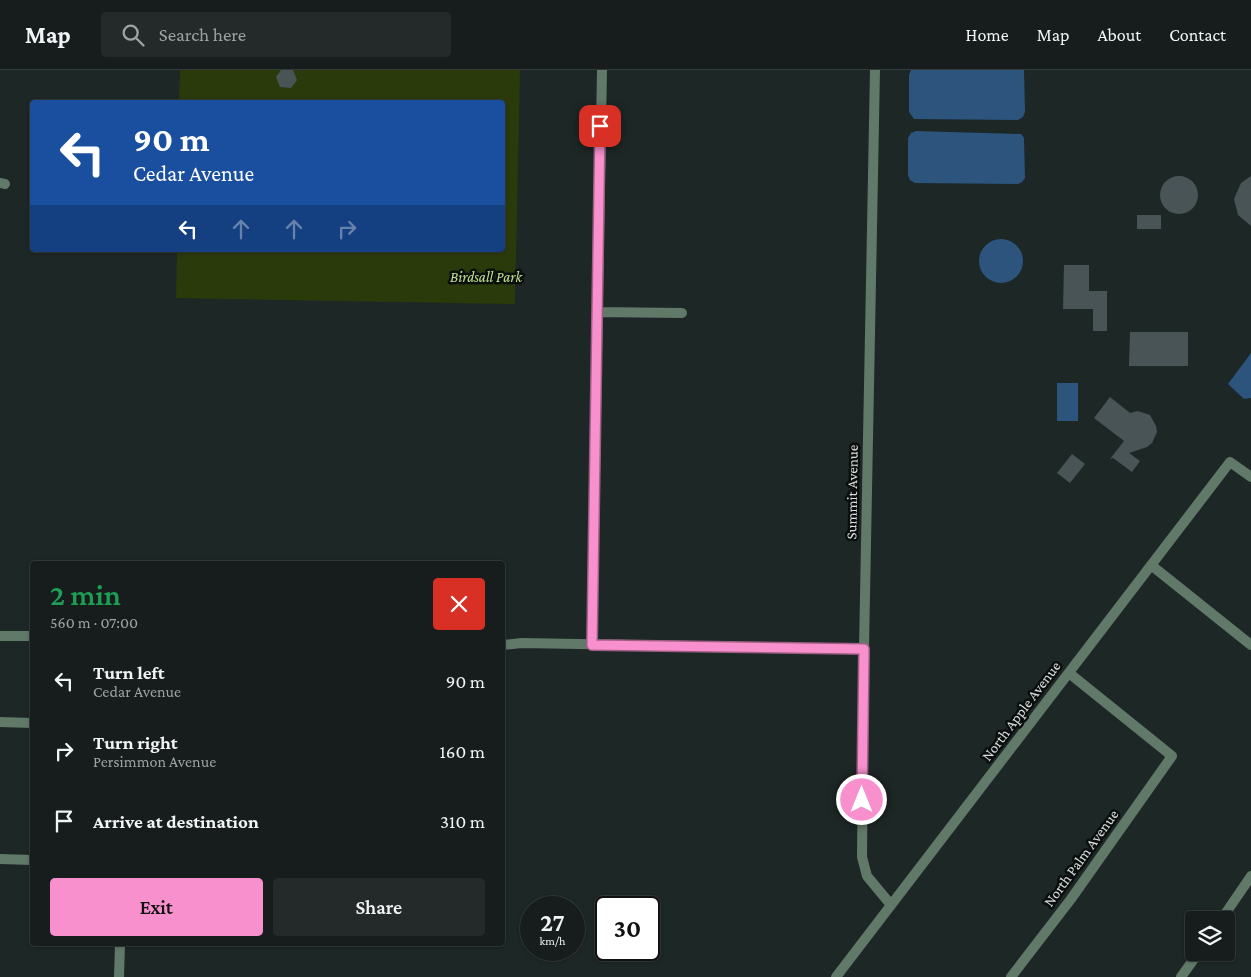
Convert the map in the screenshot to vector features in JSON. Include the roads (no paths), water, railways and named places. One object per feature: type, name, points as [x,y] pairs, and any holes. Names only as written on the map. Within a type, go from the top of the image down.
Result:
[{"type":"street","points":[[592,645],[602,70]]},
{"type":"street","name":"Summit Avenue","points":[[875,70],[862,857],[867,876],[891,906]]},
{"type":"street","points":[[597,312],[682,313]]},
{"type":"street","name":"North Apple Avenue","points":[[836,977],[1230,462],[1251,478]]},
{"type":"street","points":[[1151,565],[1251,645]]},
{"type":"street","points":[[0,636],[30,636]]},
{"type":"street","points":[[505,645],[522,643],[864,649]]},
{"type":"street","name":"North Palm Avenue","points":[[1011,977],[1076,891],[1172,756],[1069,673]]},
{"type":"street","points":[[0,722],[30,723]]},
{"type":"street","points":[[0,859],[30,860]]},
{"type":"street","points":[[1227,911],[1251,876]]},
{"type":"street","points":[[119,977],[120,946]]},
{"type":"street","points":[[1181,977],[1193,961]]},
{"type":"water","points":[[911,70],[1024,70],[1025,112],[1023,117],[1018,120],[914,119],[909,112],[909,75]]},
{"type":"water","points":[[916,131],[1021,134],[1024,138],[1025,178],[1018,184],[915,183],[910,180],[908,175],[908,138],[911,133]]},
{"type":"water","points":[[997,239],[1005,239],[1017,245],[1023,261],[1017,277],[1005,283],[997,283],[985,277],[979,265],[979,257],[985,245]]},
{"type":"water","points":[[1251,353],[1251,398],[1244,399],[1228,384]]},
{"type":"water","points":[[1057,383],[1078,383],[1078,421],[1057,421]]},
{"type":"park label","name":"Birdsall Park","points":[[486,277]]}]
